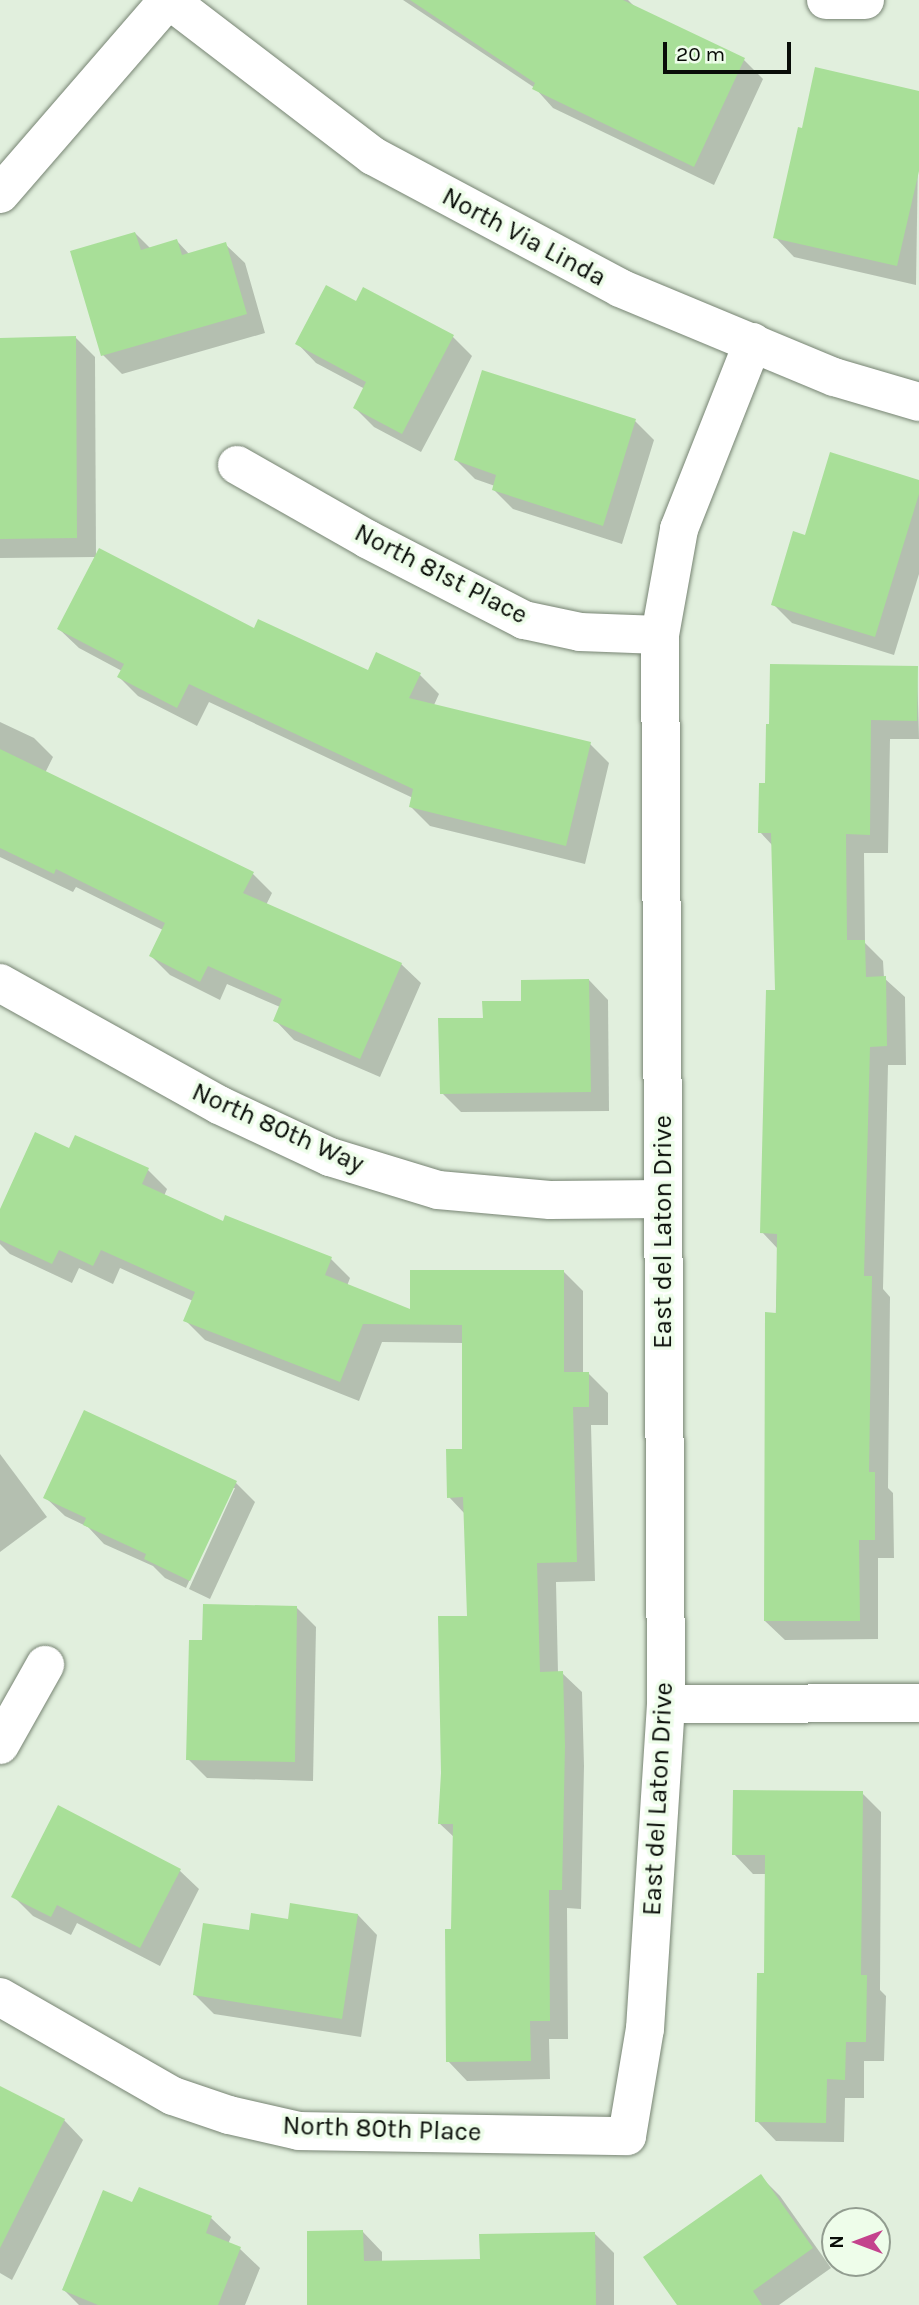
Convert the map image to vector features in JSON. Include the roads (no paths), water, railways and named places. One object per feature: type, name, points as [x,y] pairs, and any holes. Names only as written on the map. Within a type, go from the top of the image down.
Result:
[{"type":"street","points":[[0,194],[169,0]]},
{"type":"street","name":"North Via Linda","points":[[169,0],[373,156],[620,288],[834,377],[919,402]]},
{"type":"street","points":[[826,0],[865,0]]},
{"type":"street","name":"East del Laton Drive","points":[[627,2136],[645,2029],[666,1704],[660,635],[679,529],[753,342]]},
{"type":"street","name":"North 81st Place","points":[[236,465],[367,539],[524,620],[580,632],[660,635]]},
{"type":"street","name":"North 80th Way","points":[[0,983],[219,1105],[330,1157],[438,1190],[550,1200],[663,1199]]},
{"type":"street","points":[[0,1745],[45,1665]]},
{"type":"street","points":[[666,1704],[919,1703]]},
{"type":"street","name":"North 80th Place","points":[[0,1997],[173,2096],[229,2115],[276,2126],[299,2131],[627,2136]]}]
